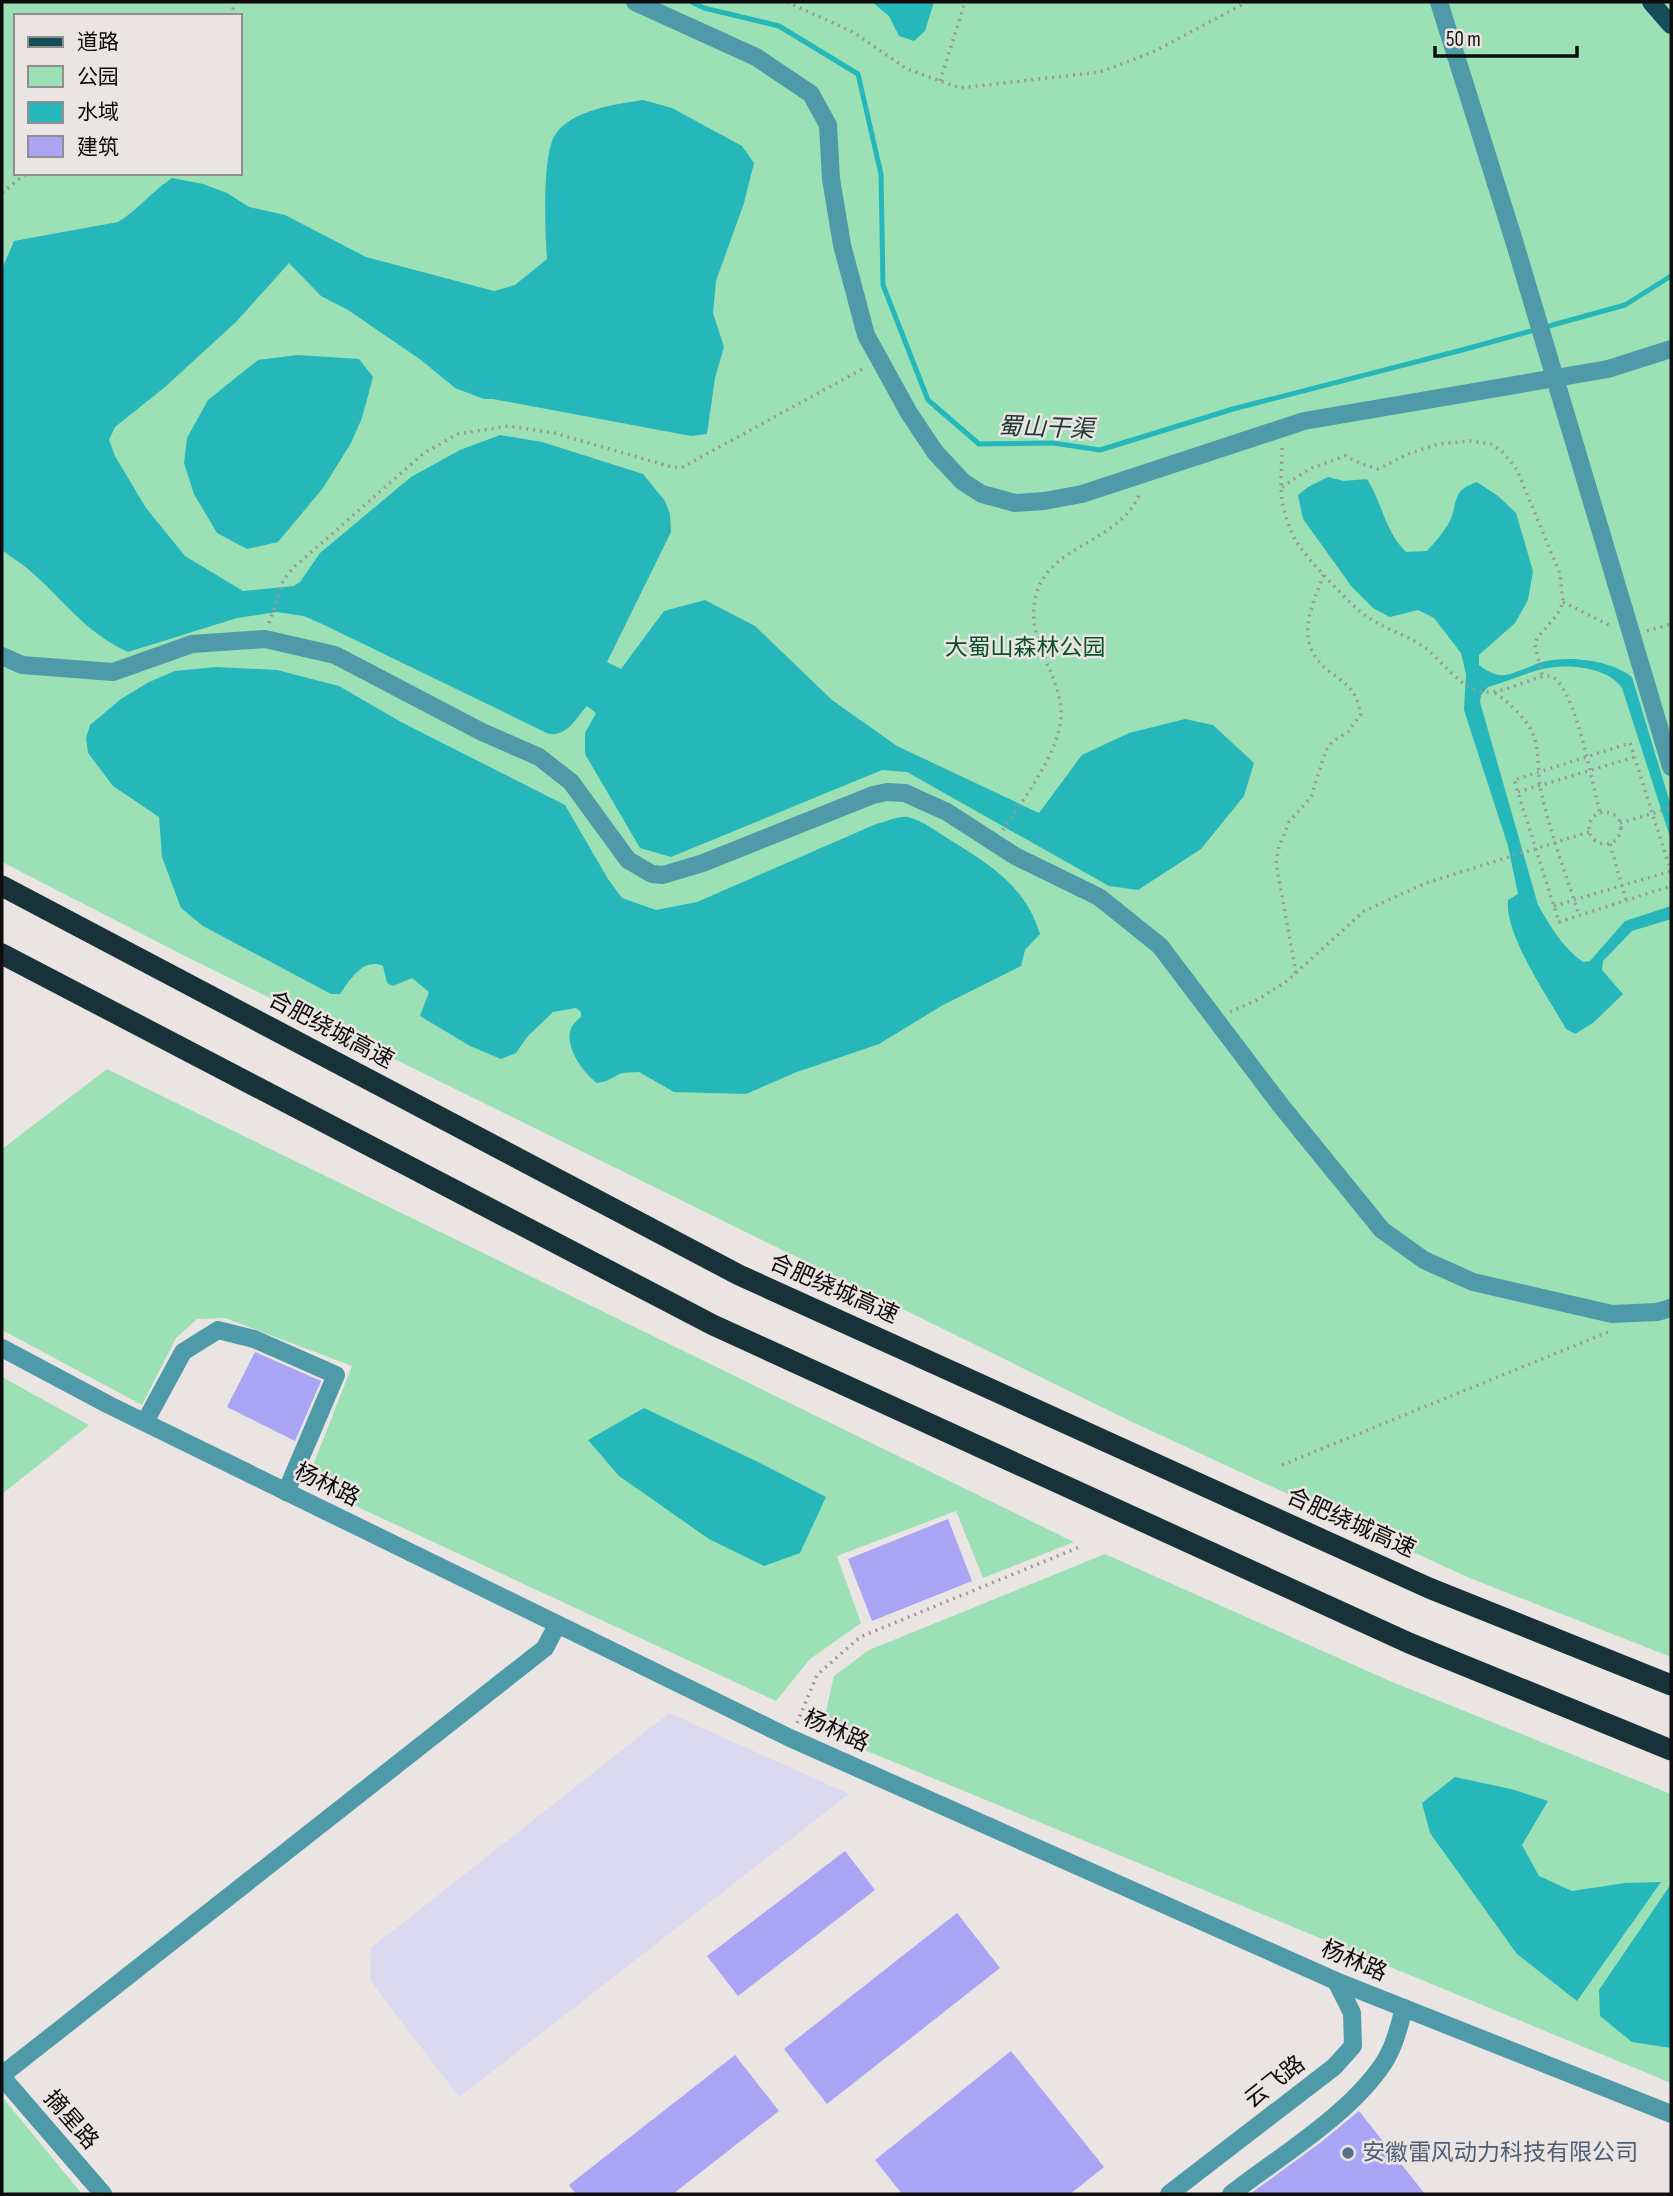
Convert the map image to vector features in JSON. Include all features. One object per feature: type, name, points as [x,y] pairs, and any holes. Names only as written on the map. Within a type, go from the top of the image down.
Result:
[{"type":"highway","name":"合肥绕城高速","points":[[2,886],[739,1275],[1429,1587],[1671,1685]]},
{"type":"highway","points":[[2,954],[713,1325],[1409,1643],[1671,1750]]},
{"type":"main road","points":[[1651,2],[1671,25]]},
{"type":"street","points":[[635,2],[755,57],[803,87],[819,105],[828,125],[831,179],[842,245],[866,335],[908,413],[935,452],[963,482],[982,494],[1015,503],[1082,494],[1304,421],[1608,369],[1671,349]]},
{"type":"street","points":[[1439,2],[1671,767]]},
{"type":"street","points":[[2,656],[22,665],[113,672],[192,644],[265,639],[335,655],[482,732],[539,757],[571,782],[628,860],[652,874],[663,875],[703,863],[873,795],[887,792],[912,796],[947,812],[1015,856],[1099,897],[1160,946],[1282,1107],[1382,1230],[1424,1260],[1473,1282],[1612,1314],[1657,1312],[1671,1308]]},
{"type":"street","points":[[145,1422],[183,1352],[218,1330],[254,1339],[336,1375],[286,1492]]},
{"type":"street","name":"杨林路","points":[[2,1348],[286,1492],[790,1738],[1336,1981],[1671,2114]]},
{"type":"street","points":[[2,2076],[545,1648],[557,1625]]},
{"type":"street","name":"云飞路","points":[[1169,2194],[1334,2067],[1353,2046],[1352,2013],[1336,1981]]},
{"type":"street","points":[[1231,2194],[1351,2103],[1384,2063],[1396,2038],[1404,2008]]},
{"type":"street","name":"摘星路","points":[[2,2076],[103,2194]]},
{"type":"path","points":[[787,2],[853,32],[907,69],[960,88],[1100,72],[1153,52],[1247,2]]},
{"type":"path","points":[[940,80],[965,2]]},
{"type":"path","points":[[2,193],[24,175]]},
{"type":"path","points":[[265,639],[283,580],[292,569],[424,453],[458,434],[508,426],[554,433],[681,468],[879,360]]},
{"type":"path","points":[[1282,428],[1282,502],[1296,541],[1365,616],[1388,630],[1406,635],[1476,690],[1493,692],[1510,689],[1542,675],[1552,676],[1562,686],[1572,705],[1600,813]]},
{"type":"path","points":[[1282,487],[1309,469],[1346,456],[1378,469],[1438,443],[1491,444],[1504,453],[1517,470],[1560,574],[1563,601],[1557,615],[1537,638],[1535,645],[1542,675]]},
{"type":"path","points":[[1016,811],[1037,780],[1053,746],[1061,717],[1057,691],[1040,648],[1033,616],[1037,592],[1048,572],[1076,549],[1108,532],[1122,521],[1136,502],[1149,471]]},
{"type":"path","points":[[1296,973],[1276,863],[1279,847],[1289,822],[1311,797],[1326,750],[1332,741],[1348,733],[1361,714],[1351,687],[1328,671],[1313,655],[1307,638],[1310,611],[1324,574]]},
{"type":"path","points":[[1563,601],[1632,636],[1671,624]]},
{"type":"path","points":[[1493,692],[1502,698],[1531,730],[1535,739],[1540,786],[1579,915]]},
{"type":"path","points":[[1554,906],[1671,871],[1630,743],[1514,780],[1559,922],[1671,886]]},
{"type":"path","points":[[1518,792],[1635,757]]},
{"type":"path","points":[[1620,823],[1671,808]]},
{"type":"path","points":[[1600,813],[1613,814],[1620,823],[1619,837],[1610,844],[1600,844],[1589,832],[1590,822],[1600,813]]},
{"type":"path","points":[[1216,1019],[1257,1000],[1296,973],[1364,911],[1426,883],[1589,832]]},
{"type":"path","points":[[1610,844],[1626,900]]},
{"type":"path","points":[[1282,1465],[1618,1328]]},
{"type":"path","points":[[790,1738],[817,1675],[860,1637],[1082,1546]]},
{"type":"shaded area","points":[[669,1713],[849,1794],[459,2097],[370,1980],[371,1948]]},
{"type":"green space","name":"大蜀山森林公园","points":[[2,2],[1671,2],[1671,1657],[1467,1577],[1128,1420],[185,956],[2,862]]},
{"type":"green space","points":[[107,1069],[1074,1542],[983,1578],[956,1511],[837,1556],[861,1623],[810,1659],[776,1701],[306,1483],[352,1366],[225,1318],[197,1319],[176,1338],[142,1405],[2,1330],[2,1149]]},
{"type":"green space","points":[[2,1377],[89,1425],[2,1494]]},
{"type":"green space","points":[[1105,1554],[1390,1681],[1671,1794],[1671,2083],[821,1732],[834,1676],[869,1650]]},
{"type":"green space","points":[[3,2098],[82,2194],[2,2194]]},
{"type":"water","points":[[872,2],[934,2],[925,31],[914,41],[899,36],[889,16]]},
{"type":"water","points":[[643,100],[672,108],[742,146],[754,163],[744,203],[716,281],[713,313],[724,347],[715,378],[707,434],[691,436],[484,399],[455,388],[421,360],[348,310],[321,296],[289,263],[236,322],[165,387],[115,427],[109,440],[115,456],[146,508],[185,556],[243,591],[294,586],[300,582],[320,553],[411,477],[460,450],[500,435],[542,442],[643,474],[665,501],[670,514],[671,532],[607,662],[621,669],[664,611],[705,600],[755,626],[832,700],[897,746],[1039,813],[1082,755],[1129,733],[1185,719],[1213,725],[1254,763],[1244,796],[1201,849],[1138,890],[1109,886],[907,772],[882,770],[671,857],[640,848],[585,754],[585,733],[596,713],[587,706],[566,729],[549,734],[320,623],[304,616],[277,612],[237,618],[128,652],[98,635],[28,569],[2,550],[2,269],[14,241],[118,222],[172,178],[203,184],[227,193],[249,207],[285,215],[366,257],[494,291],[515,285],[547,259],[546,176],[551,145],[562,126],[595,110]]},
{"type":"water","points":[[298,355],[359,359],[373,377],[362,418],[351,443],[323,488],[278,542],[247,549],[217,533],[194,494],[184,463],[187,438],[208,400],[258,360]]},
{"type":"water","points":[[1328,477],[1344,481],[1367,479],[1388,526],[1406,552],[1427,551],[1449,523],[1459,494],[1477,482],[1498,496],[1516,513],[1533,571],[1528,600],[1515,623],[1479,655],[1479,665],[1491,673],[1505,675],[1552,660],[1589,660],[1613,666],[1632,677],[1671,806],[1671,840],[1622,688],[1617,682],[1593,670],[1557,667],[1531,672],[1488,687],[1481,695],[1480,702],[1538,905],[1569,950],[1583,962],[1590,961],[1625,921],[1671,906],[1671,919],[1632,931],[1603,961],[1602,970],[1623,994],[1593,1023],[1575,1034],[1566,1029],[1529,965],[1513,930],[1508,900],[1518,894],[1508,846],[1464,710],[1466,674],[1461,653],[1434,618],[1418,610],[1390,617],[1373,608],[1352,587],[1303,519],[1298,495]]},
{"type":"water","points":[[216,667],[277,670],[339,686],[401,722],[565,805],[622,898],[656,910],[697,902],[876,824],[905,817],[928,826],[1003,877],[1025,902],[1040,934],[1025,950],[1021,966],[943,1005],[879,1044],[797,1072],[746,1094],[674,1092],[639,1072],[622,1073],[597,1083],[580,1065],[572,1049],[570,1032],[581,1017],[581,1012],[576,1008],[553,1012],[527,1037],[516,1053],[501,1059],[470,1046],[420,1016],[429,992],[412,978],[393,986],[387,983],[383,966],[369,965],[358,971],[340,994],[331,994],[203,926],[181,908],[162,857],[159,817],[113,786],[88,753],[86,738],[90,725],[121,699],[149,682],[175,671]]},
{"type":"water","points":[[644,1408],[826,1497],[800,1553],[764,1566],[709,1539],[619,1476],[588,1440]]},
{"type":"water","points":[[1455,1777],[1511,1789],[1548,1801],[1522,1845],[1539,1876],[1572,1891],[1625,1883],[1661,1882],[1577,2001],[1517,1954],[1430,1833],[1422,1803]]},
{"type":"water","points":[[1671,1884],[1671,2048],[1632,2042],[1600,2016],[1599,1990]]},
{"type":"building","points":[[255,1352],[321,1381],[295,1441],[227,1407]]},
{"type":"building","points":[[948,1519],[972,1581],[872,1621],[848,1559]]},
{"type":"building","points":[[845,1851],[875,1890],[738,1996],[707,1956]]},
{"type":"building","points":[[957,1913],[1000,1968],[827,2104],[784,2049]]},
{"type":"building","points":[[1011,2051],[1104,2167],[1070,2194],[902,2194],[875,2160]]},
{"type":"building","points":[[735,2055],[779,2111],[673,2194],[576,2194],[569,2185]]},
{"type":"building","name":"安徽雷风动力科技有限公司","points":[[1359,2111],[1425,2194],[1250,2194],[1320,2143]]},
{"type":"waterway","name":"蜀山干渠","points":[[692,2],[704,8],[779,26],[858,74],[881,174],[883,285],[928,400],[979,444],[1053,443],[1100,450],[1233,409],[1625,305],[1671,276]]},
{"type":"place","name":"安徽雷风动力科技有限公司","points":[[1348,2153]]}]
